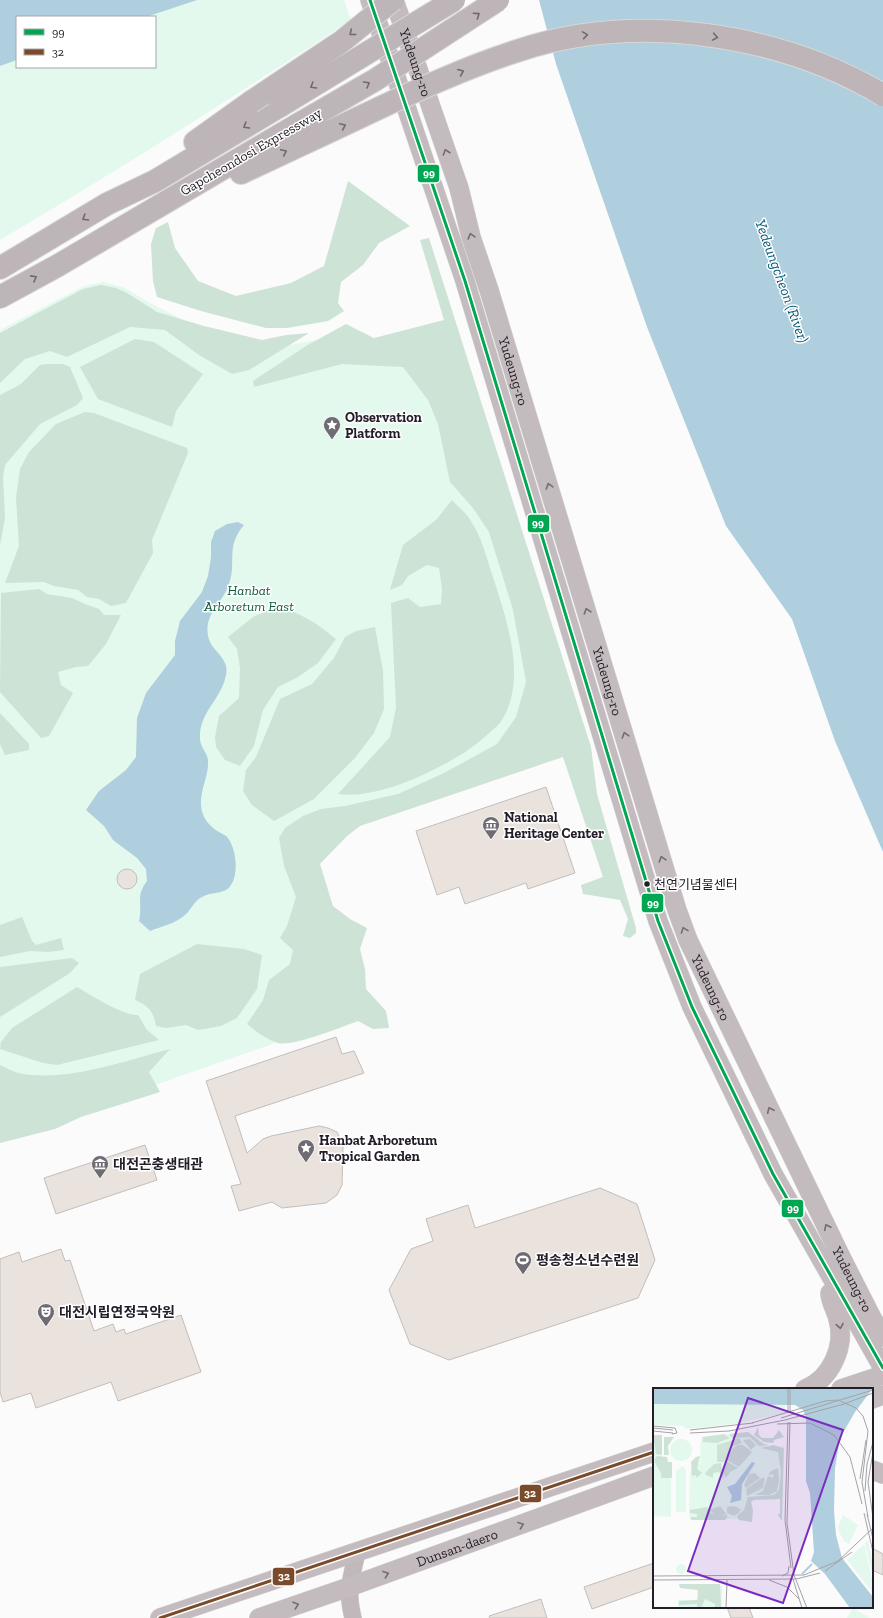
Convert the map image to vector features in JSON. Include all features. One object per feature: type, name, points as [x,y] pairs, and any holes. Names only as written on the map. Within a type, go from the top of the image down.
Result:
[{"type":"highway","points":[[107,204],[251,102],[341,42],[393,0]]},
{"type":"highway","name":"Gapcheondosi Expressway","points":[[0,268],[107,204],[155,181],[454,0]]},
{"type":"highway","name":"Gapcheondosi Expressway","points":[[0,296],[57,266],[122,228],[302,134],[375,80],[498,0]]},
{"type":"highway","points":[[302,134],[474,66],[536,45],[559,39],[596,34],[660,31],[704,35],[746,42],[789,54],[829,68],[883,95]]},
{"type":"main road","name":"Yudeung-ro","points":[[370,0],[465,281],[658,921],[692,1007],[773,1174],[838,1272],[872,1318],[883,1337]]},
{"type":"main road","name":"Yudeung-ro","points":[[393,0],[458,188],[471,237],[484,273],[677,910],[685,932],[785,1143],[838,1272],[883,1368]]},
{"type":"main road","points":[[808,1388],[829,1371],[837,1356],[841,1332],[838,1318],[830,1298],[838,1272],[883,1318]]},
{"type":"main road","points":[[844,1388],[883,1375]]},
{"type":"main road","points":[[873,1399],[883,1395]]},
{"type":"main road","name":"Dunsan-daero","points":[[160,1618],[653,1452]]},
{"type":"main road","points":[[873,1470],[883,1474]]},
{"type":"main road","name":"Dunsan-daero","points":[[259,1618],[349,1587],[653,1476]]},
{"type":"main road","points":[[353,1618],[350,1607],[349,1587],[357,1552]]},
{"type":"green space","points":[[197,0],[344,0],[351,20],[177,132],[0,240],[0,66],[16,60],[16,68],[156,68],[156,16],[149,16]]},
{"type":"green space","points":[[348,181],[410,226],[379,243],[363,265],[341,282],[338,303],[344,311],[328,321],[287,328],[266,328],[201,311],[157,297],[153,281],[151,244],[156,228],[168,222],[175,248],[198,281],[236,296],[291,283],[324,266]]},
{"type":"green space","points":[[429,238],[591,747],[597,794],[636,928],[636,933],[630,938],[623,936],[628,919],[620,900],[583,894],[581,885],[603,877],[563,757],[360,826],[347,836],[320,864],[333,906],[350,919],[367,928],[360,949],[365,969],[366,989],[386,1011],[389,1028],[373,1029],[358,1021],[305,1039],[294,1042],[278,1043],[261,1035],[247,1024],[263,1000],[269,980],[290,964],[293,950],[280,938],[287,926],[296,897],[284,866],[279,838],[285,828],[303,816],[321,809],[345,806],[398,794],[444,773],[497,744],[516,717],[526,682],[513,610],[489,532],[473,508],[450,482],[438,424],[428,400],[403,367],[342,364],[254,387],[253,381],[306,346],[346,324],[374,338],[444,320],[420,240]]},
{"type":"green space","name":"Hanbat Arboretum East","points":[[104,282],[125,288],[148,302],[227,342],[263,350],[353,333],[376,343],[450,325],[584,745],[291,847],[347,1018],[0,1139],[0,330],[84,286]]},
{"type":"green space","points":[[101,285],[116,288],[127,293],[157,312],[204,326],[262,340],[286,335],[309,333],[249,370],[232,374],[199,355],[165,330],[130,327],[67,357],[50,351],[25,359],[0,383],[0,333],[83,289]]},
{"type":"green space","points":[[135,339],[154,342],[203,374],[176,411],[172,427],[98,399],[80,367]]},
{"type":"green space","points":[[63,364],[70,367],[83,398],[77,405],[40,424],[5,465],[3,477],[5,518],[0,545],[0,395],[21,384],[40,365]]},
{"type":"green space","points":[[85,412],[94,413],[187,448],[188,453],[152,540],[153,553],[126,603],[111,606],[99,599],[87,597],[78,590],[54,586],[44,582],[5,583],[19,546],[16,498],[20,469],[29,452],[56,424]]},
{"type":"green space","points":[[452,500],[468,517],[478,535],[484,548],[503,609],[512,647],[514,667],[510,703],[502,720],[497,726],[470,749],[439,767],[410,781],[386,789],[361,794],[338,794],[390,737],[396,708],[391,603],[408,598],[420,607],[441,604],[442,589],[439,568],[427,565],[408,576],[402,585],[390,590],[403,545],[436,520]]},
{"type":"green space","points":[[39,589],[47,594],[72,598],[99,609],[104,615],[121,615],[106,644],[88,666],[76,667],[58,672],[61,685],[73,693],[49,736],[41,738],[0,692],[1,593]]},
{"type":"green space","points":[[276,607],[293,612],[308,619],[336,639],[318,663],[298,677],[278,687],[263,710],[254,746],[240,766],[225,760],[216,747],[215,737],[219,716],[239,698],[240,668],[237,649],[228,637],[253,617]]},
{"type":"green space","points":[[375,627],[383,671],[384,709],[374,733],[355,758],[314,799],[274,821],[252,805],[243,791],[246,770],[256,757],[280,699],[312,684],[334,658],[345,637],[356,631]]},
{"type":"green space","points":[[0,713],[29,744],[29,750],[5,755],[0,744]]},
{"type":"green space","points":[[22,917],[32,941],[36,945],[61,938],[64,950],[48,952],[30,951],[0,957],[0,925]]},
{"type":"green space","points":[[197,944],[244,949],[262,955],[257,989],[237,1018],[221,1026],[198,1030],[186,1025],[166,1028],[156,1026],[150,1010],[144,1004],[135,1000],[140,974]]},
{"type":"green space","points":[[72,958],[79,963],[70,973],[0,1017],[0,967]]},
{"type":"green space","points":[[77,987],[116,1009],[138,1015],[147,1030],[159,1040],[57,1065],[43,1063],[0,1049],[1,1042],[12,1028]]},
{"type":"green space","points":[[170,1049],[149,1072],[160,1092],[81,1117],[55,1129],[0,1143],[0,1065],[14,1072],[23,1074],[59,1075],[97,1069]]},
{"type":"green space","points":[[853,1608],[870,1618],[847,1618]]},
{"type":"water","points":[[0,0],[197,0],[149,16],[16,16],[16,60],[0,66]]},
{"type":"water","name":"Yedeungcheon (River)","points":[[539,0],[883,0],[883,852],[835,741],[792,619],[726,526],[647,327],[556,64]]},
{"type":"water","points":[[238,522],[244,525],[238,533],[233,547],[232,568],[229,584],[211,614],[208,628],[210,642],[223,659],[226,675],[222,688],[205,717],[200,731],[201,744],[208,761],[201,799],[202,810],[204,818],[209,824],[215,830],[226,836],[231,843],[236,861],[235,874],[229,888],[201,898],[195,902],[187,913],[181,918],[173,923],[150,931],[139,921],[140,896],[147,881],[146,869],[137,858],[113,840],[104,826],[86,810],[99,791],[126,770],[136,757],[137,718],[146,693],[175,655],[175,641],[180,621],[202,592],[208,576],[211,557],[211,542],[215,531],[227,524]]},
{"type":"building","name":"National Heritage Center","points":[[546,787],[575,873],[528,889],[526,883],[465,904],[459,887],[437,895],[416,831]]},
{"type":"building","points":[[127,869],[134,872],[137,879],[134,886],[127,889],[120,886],[117,879],[120,872]]},
{"type":"building","points":[[336,1037],[342,1054],[354,1051],[364,1073],[235,1116],[247,1153],[263,1139],[271,1136],[319,1126],[337,1132],[343,1145],[342,1185],[337,1195],[326,1203],[282,1208],[272,1202],[239,1211],[231,1186],[241,1184],[206,1081]]},
{"type":"building","name":"대전곤충생태관","points":[[145,1145],[157,1180],[56,1214],[44,1178]]},
{"type":"building","name":"평송청소년수련원","points":[[600,1188],[637,1204],[655,1260],[638,1298],[449,1360],[410,1344],[389,1290],[411,1249],[433,1241],[426,1219],[468,1205],[475,1228]]},
{"type":"building","name":"대전시립연정국악원","points":[[61,1249],[65,1261],[70,1260],[94,1331],[113,1324],[116,1332],[124,1329],[126,1334],[181,1315],[201,1372],[118,1401],[111,1382],[36,1408],[31,1393],[3,1402],[0,1392],[0,1259],[19,1252],[22,1262]]},
{"type":"building","points":[[873,1549],[883,1554],[883,1575],[873,1570]]},
{"type":"building","points":[[653,1563],[653,1587],[592,1609],[584,1587]]},
{"type":"building","points":[[541,1599],[547,1618],[490,1618],[489,1616]]},
{"type":"building","points":[[727,1608],[749,1608],[753,1618],[731,1618]]},
{"type":"transit line","name":"99","points":[[370,0],[465,281],[658,921],[692,1007],[773,1174],[883,1368]]},
{"type":"transit line","name":"32","points":[[160,1618],[653,1452]]},
{"type":"place","name":"Observation Platform","points":[[332,440]]},
{"type":"place","name":"National Heritage Center","points":[[491,840]]},
{"type":"place","name":"천연기념물센터","points":[[647,884]]},
{"type":"place","name":"Hanbat Arboretum Tropical Garden","points":[[306,1163]]},
{"type":"place","name":"대전곤충생태관","points":[[100,1179]]},
{"type":"place","name":"평송청소년수련원","points":[[523,1275]]},
{"type":"place","name":"대전시립연정국악원","points":[[46,1327]]}]
